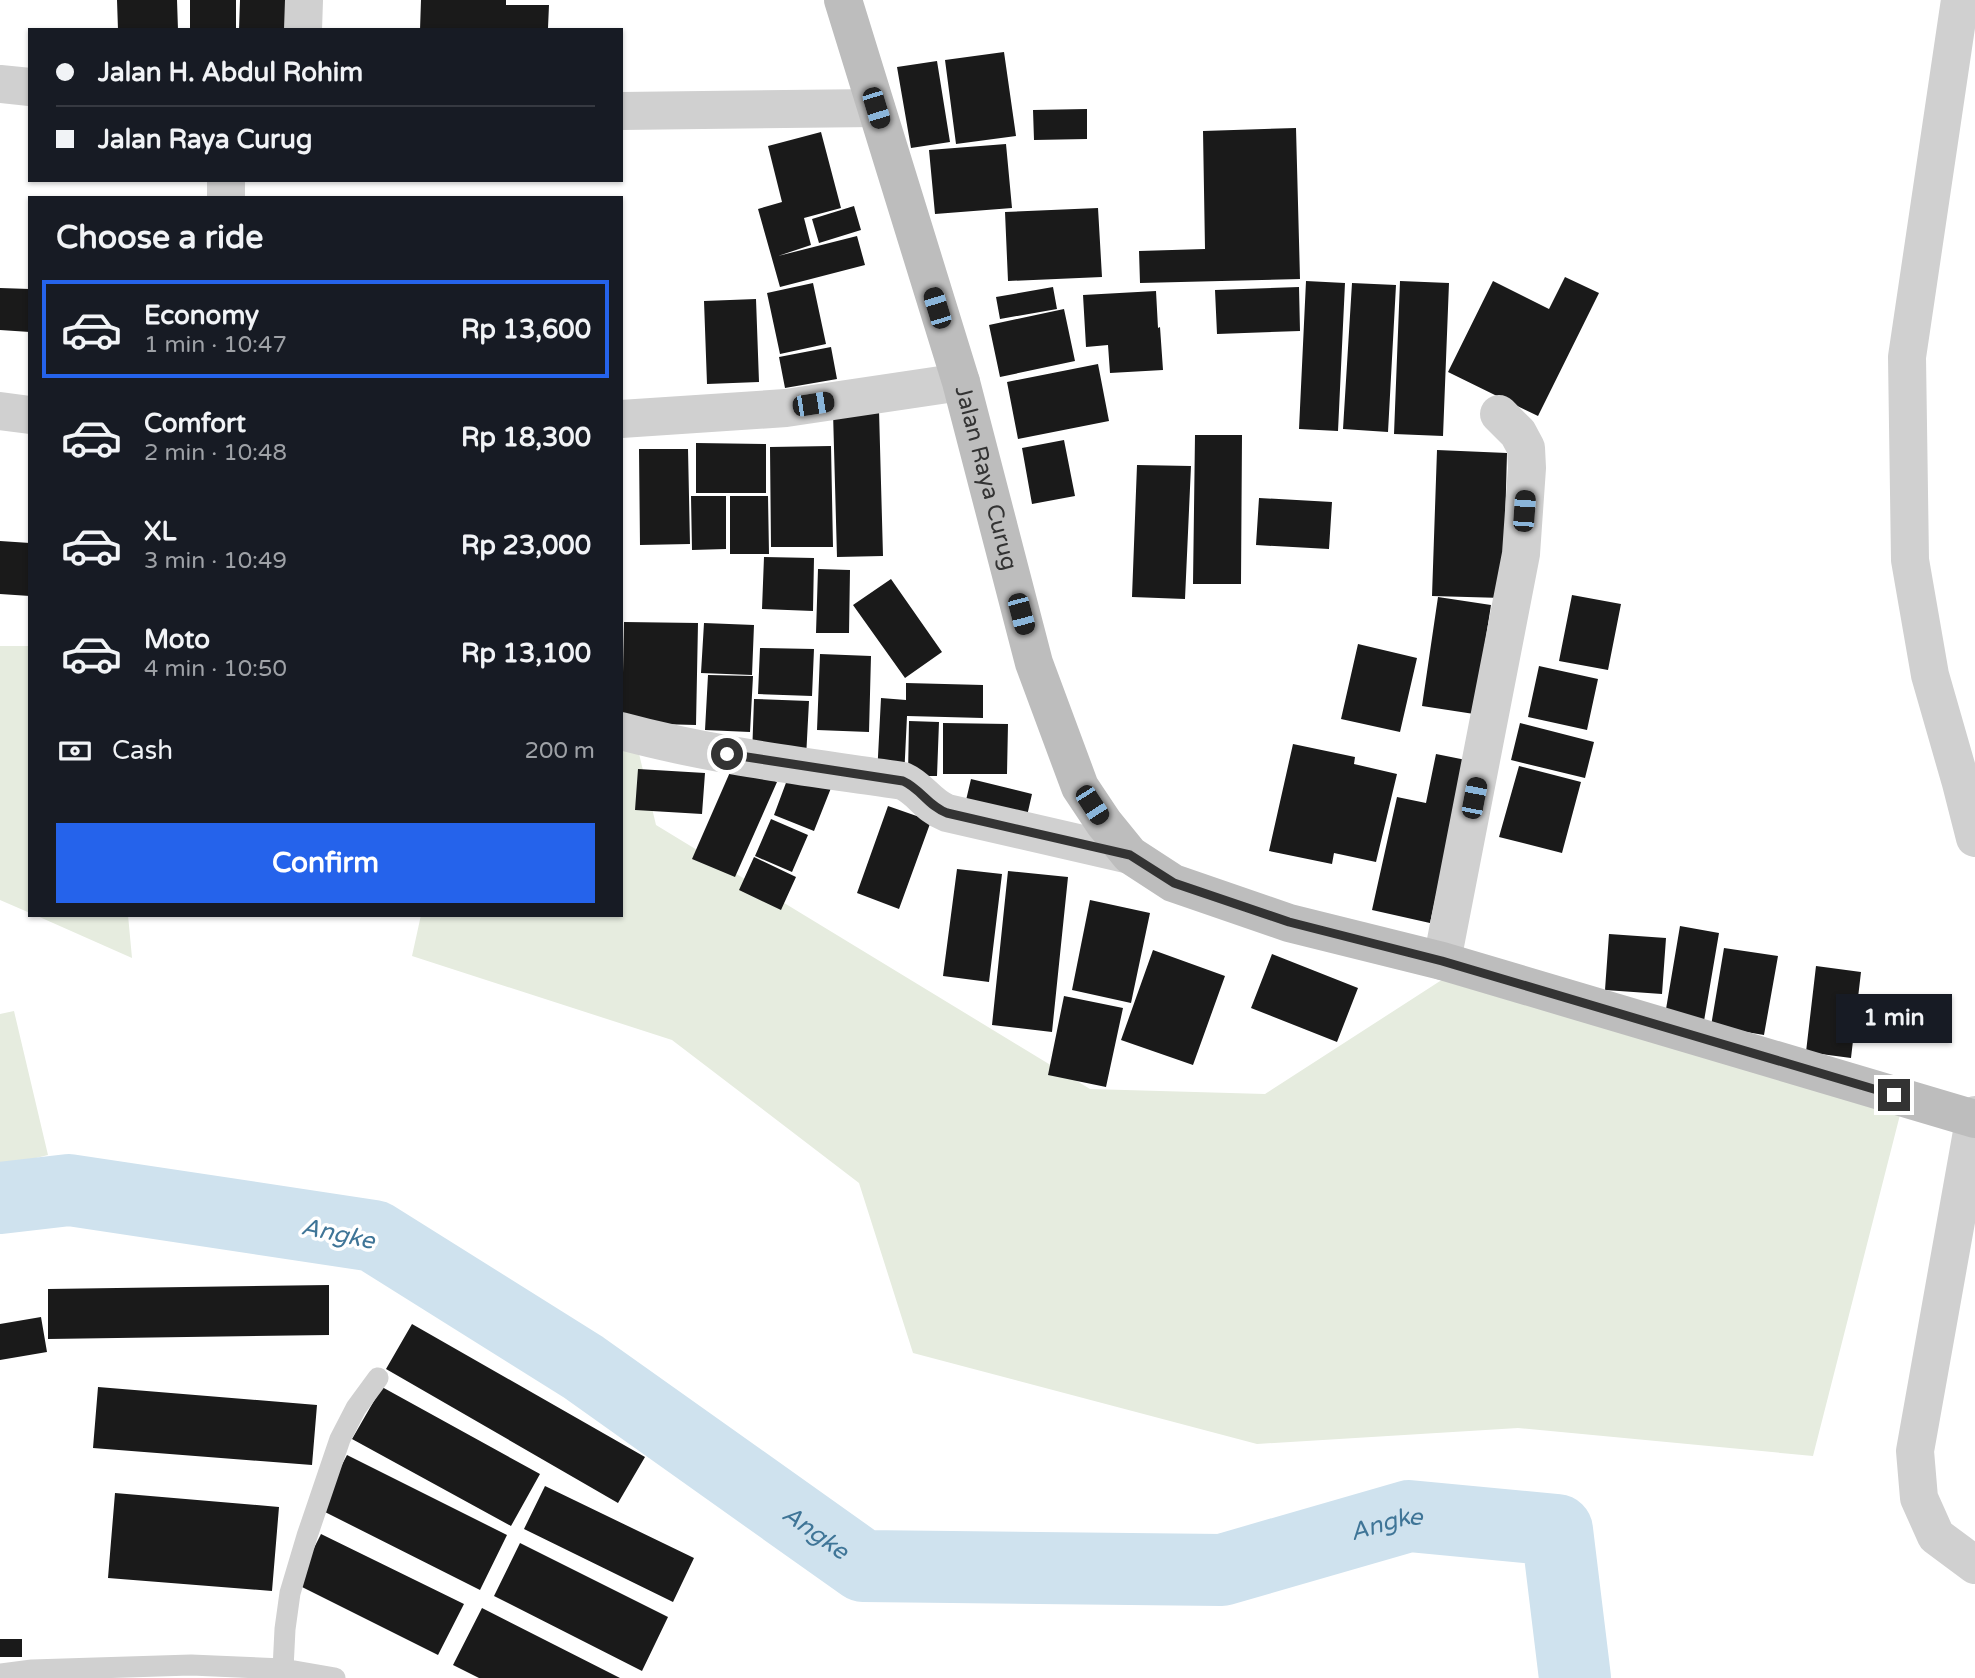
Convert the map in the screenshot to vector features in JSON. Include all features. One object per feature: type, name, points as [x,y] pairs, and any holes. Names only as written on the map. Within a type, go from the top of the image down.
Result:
[{"type":"main road","name":"Jalan Raya Curug","points":[[843,0],[961,383],[1034,663],[1080,787],[1130,855],[1174,883],[1289,922],[1442,961],[1975,1118]]},
{"type":"street","points":[[303,28],[304,0]]},
{"type":"street","points":[[1960,0],[1907,356],[1910,560],[1930,675],[1975,838]]},
{"type":"street","points":[[0,84],[28,87]]},
{"type":"street","points":[[623,111],[876,108]]},
{"type":"street","points":[[623,419],[786,408],[961,383]]},
{"type":"street","points":[[0,411],[28,415]]},
{"type":"street","points":[[1442,961],[1521,554],[1526,448],[1518,433],[1499,414]]},
{"type":"street","points":[[623,732],[727,754],[903,781],[912,785],[931,806],[947,813],[1130,855]]},
{"type":"street","points":[[1975,1118],[1915,1451],[1919,1498],[1936,1536],[1975,1565]]},
{"type":"lane","points":[[283,1669],[290,1593],[307,1536],[340,1439],[356,1408],[378,1378]]},
{"type":"lane","points":[[0,1674],[32,1670],[191,1665],[283,1669],[335,1678]]},
{"type":"shaded area","points":[[0,646],[28,646],[28,912],[0,900]]},
{"type":"shaded area","points":[[623,699],[626,699],[656,825],[1090,1089],[1265,1094],[1468,963],[1902,1107],[1813,1456],[1518,1428],[1257,1444],[913,1353],[859,1183],[672,1040],[412,956],[421,917],[623,917]]},
{"type":"shaded area","points":[[40,917],[128,917],[132,958]]},
{"type":"shaded area","points":[[14,1011],[48,1155],[0,1167],[0,1014]]},
{"type":"building","points":[[117,0],[177,0],[178,28],[118,28]]},
{"type":"building","points":[[190,0],[236,0],[236,28],[190,28]]},
{"type":"building","points":[[240,0],[292,0],[291,28],[239,28]]},
{"type":"building","points":[[421,0],[506,0],[506,5],[549,5],[548,28],[420,28]]},
{"type":"building","points":[[1004,52],[1016,136],[956,144],[945,60]]},
{"type":"building","points":[[937,61],[950,142],[911,148],[897,67]]},
{"type":"building","points":[[1087,109],[1087,139],[1034,140],[1033,110]]},
{"type":"building","points":[[1296,128],[1300,279],[1140,283],[1139,251],[1205,249],[1203,131]]},
{"type":"building","points":[[821,132],[841,208],[804,218],[811,245],[778,256],[857,236],[865,265],[780,287],[758,209],[782,202],[768,146]]},
{"type":"building","points":[[1006,144],[1012,208],[935,214],[929,150]]},
{"type":"building","points":[[854,206],[861,230],[819,243],[812,219]]},
{"type":"building","points":[[1098,208],[1102,277],[1008,281],[1005,212]]},
{"type":"building","points":[[1565,277],[1599,293],[1538,416],[1448,372],[1493,281],[1549,309]]},
{"type":"building","points":[[1306,281],[1345,283],[1338,431],[1299,429]]},
{"type":"building","points":[[1400,281],[1449,283],[1443,436],[1394,434]]},
{"type":"building","points":[[813,283],[826,344],[780,354],[767,293]]},
{"type":"building","points":[[1352,283],[1396,285],[1388,432],[1343,429]]},
{"type":"building","points":[[1053,287],[1057,309],[1000,319],[996,297]]},
{"type":"building","points":[[1299,287],[1300,331],[1217,334],[1215,290]]},
{"type":"building","points":[[0,288],[28,289],[28,332],[0,330]]},
{"type":"building","points":[[1156,291],[1163,370],[1110,373],[1108,345],[1086,347],[1083,295]]},
{"type":"building","points":[[756,299],[759,382],[707,384],[704,301]]},
{"type":"building","points":[[1064,309],[1075,361],[1000,377],[989,325]]},
{"type":"building","points":[[831,347],[837,379],[785,388],[779,357]]},
{"type":"building","points":[[1098,364],[1109,421],[1018,439],[1007,382]]},
{"type":"building","points":[[879,410],[883,556],[837,557],[833,412]]},
{"type":"building","points":[[1195,435],[1242,435],[1241,584],[1193,584]]},
{"type":"building","points":[[1064,440],[1075,496],[1032,504],[1022,448]]},
{"type":"building","points":[[696,443],[766,444],[766,493],[696,493]]},
{"type":"building","points":[[831,446],[833,547],[771,547],[770,447]]},
{"type":"building","points":[[639,449],[688,449],[690,544],[640,545]]},
{"type":"building","points":[[1437,450],[1507,453],[1503,598],[1432,596]]},
{"type":"building","points":[[1137,465],[1191,466],[1185,599],[1132,597]]},
{"type":"building","points":[[691,496],[726,496],[726,549],[692,550]]},
{"type":"building","points":[[730,496],[768,496],[769,554],[730,554]]},
{"type":"building","points":[[1259,498],[1332,502],[1329,549],[1256,545]]},
{"type":"building","points":[[0,541],[28,543],[28,596],[0,594]]},
{"type":"building","points":[[764,557],[814,558],[813,611],[762,609]]},
{"type":"building","points":[[818,569],[850,570],[849,633],[816,633]]},
{"type":"building","points":[[891,579],[942,652],[905,678],[853,605]]},
{"type":"building","points":[[1572,595],[1621,604],[1608,670],[1559,661]]},
{"type":"building","points":[[1438,597],[1491,605],[1474,714],[1422,706]]},
{"type":"building","points":[[624,622],[698,623],[696,725],[623,723]]},
{"type":"building","points":[[704,623],[754,625],[752,675],[701,673]]},
{"type":"building","points":[[1358,644],[1417,658],[1400,732],[1341,719]]},
{"type":"building","points":[[760,648],[814,649],[812,696],[758,694]]},
{"type":"building","points":[[820,654],[871,656],[869,732],[817,730]]},
{"type":"building","points":[[1539,666],[1598,679],[1587,730],[1528,717]]},
{"type":"building","points":[[708,675],[753,676],[750,732],[705,730]]},
{"type":"building","points":[[906,683],[983,685],[983,718],[907,716],[904,778],[877,776],[881,698],[906,700]]},
{"type":"building","points":[[754,699],[809,701],[806,758],[752,756]]},
{"type":"building","points":[[909,721],[939,722],[937,776],[908,776]]},
{"type":"building","points":[[943,723],[1008,724],[1007,774],[943,774]]},
{"type":"building","points":[[1520,723],[1594,742],[1585,778],[1511,760]]},
{"type":"building","points":[[1293,744],[1355,757],[1354,764],[1397,774],[1376,862],[1334,853],[1332,864],[1269,851]]},
{"type":"building","points":[[1436,754],[1466,760],[1430,923],[1372,910],[1397,797],[1426,803]]},
{"type":"building","points":[[734,763],[777,782],[735,877],[692,859]]},
{"type":"building","points":[[1519,766],[1581,782],[1562,853],[1499,837]]},
{"type":"building","points":[[638,769],[705,773],[702,814],[635,810]]},
{"type":"building","points":[[790,772],[831,788],[814,831],[774,815]]},
{"type":"building","points":[[971,779],[1032,794],[1024,829],[963,813]]},
{"type":"building","points":[[888,806],[931,821],[899,909],[857,893]]},
{"type":"building","points":[[771,819],[808,835],[792,872],[755,856]]},
{"type":"building","points":[[754,857],[796,877],[781,910],[739,890]]},
{"type":"building","points":[[957,869],[1002,874],[989,982],[943,976]]},
{"type":"building","points":[[1008,871],[1068,877],[1052,1032],[992,1025]]},
{"type":"building","points":[[1090,900],[1150,913],[1131,1003],[1072,990]]},
{"type":"building","points":[[1680,926],[1719,933],[1704,1021],[1665,1015]]},
{"type":"building","points":[[1609,934],[1666,938],[1662,994],[1605,990]]},
{"type":"building","points":[[1724,948],[1778,956],[1764,1035],[1711,1026]]},
{"type":"building","points":[[1153,950],[1225,976],[1193,1065],[1121,1040]]},
{"type":"building","points":[[1272,954],[1358,988],[1337,1042],[1251,1008]]},
{"type":"building","points":[[1816,966],[1861,972],[1851,1058],[1806,1052]]},
{"type":"building","points":[[1064,996],[1123,1008],[1106,1087],[1048,1075]]},
{"type":"building","points":[[329,1285],[329,1335],[48,1339],[48,1289]]},
{"type":"building","points":[[41,1317],[47,1352],[0,1360],[0,1324]]},
{"type":"building","points":[[412,1324],[645,1457],[618,1503],[386,1369]]},
{"type":"building","points":[[98,1387],[317,1405],[312,1465],[93,1448]]},
{"type":"building","points":[[382,1387],[540,1474],[511,1526],[352,1439]]},
{"type":"building","points":[[347,1455],[507,1535],[480,1590],[319,1509]]},
{"type":"building","points":[[545,1486],[694,1558],[673,1602],[524,1529]]},
{"type":"building","points":[[115,1493],[279,1507],[272,1591],[108,1578]]},
{"type":"building","points":[[321,1534],[464,1604],[438,1655],[296,1584]]},
{"type":"building","points":[[520,1543],[668,1617],[642,1671],[494,1596]]},
{"type":"building","points":[[482,1608],[620,1678],[479,1678],[453,1665]]},
{"type":"building","points":[[0,1639],[22,1639],[22,1657],[0,1657]]},
{"type":"waterway","name":"Angke","points":[[0,1198],[69,1190],[374,1236],[583,1367],[863,1566],[1222,1570],[1409,1516],[1557,1530],[1575,1678]]},
{"type":"route","points":[[727,754],[903,781],[912,785],[938,810],[1130,855],[1174,883],[1289,922],[1442,961],[1894,1095]]}]
